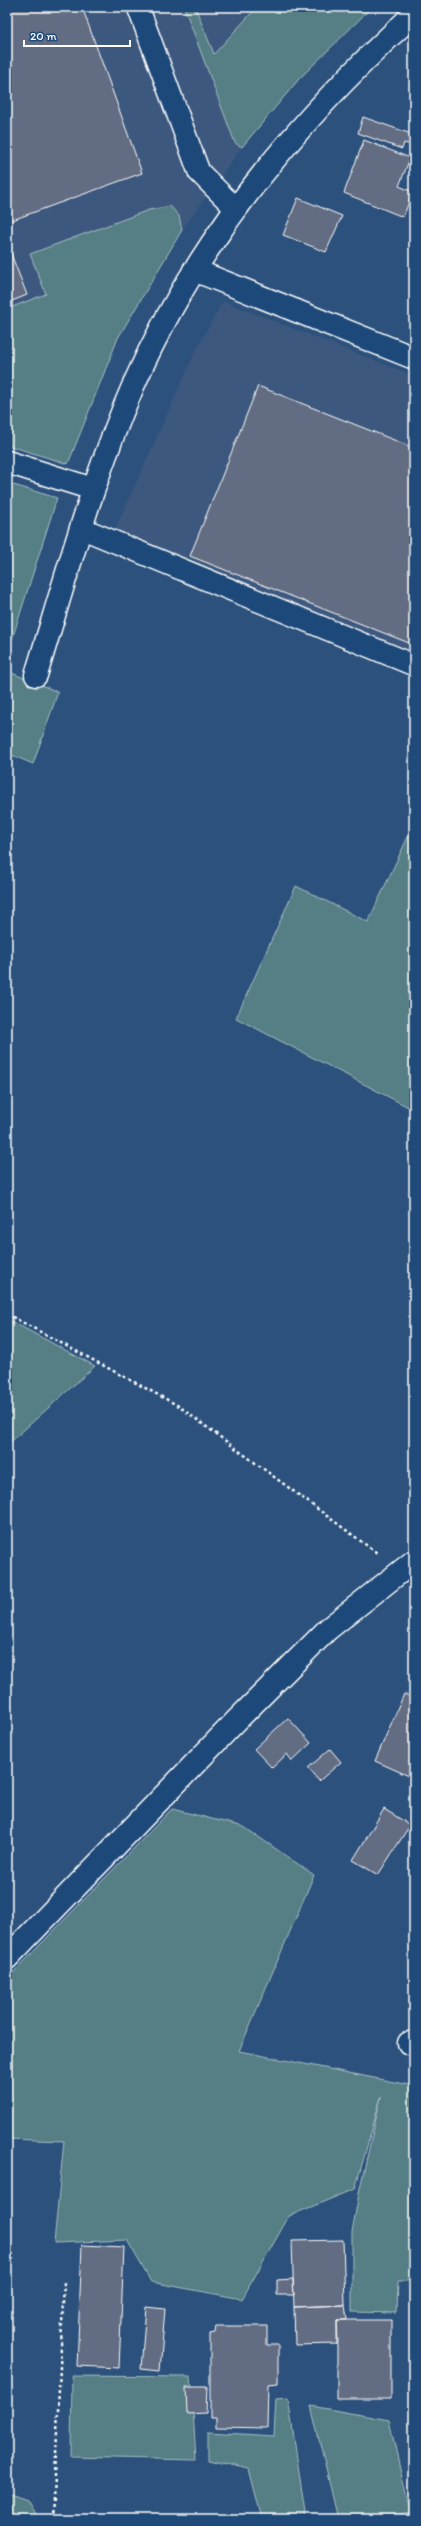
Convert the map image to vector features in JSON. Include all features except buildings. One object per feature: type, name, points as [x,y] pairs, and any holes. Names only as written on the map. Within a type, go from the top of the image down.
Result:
[{"type":"street","points":[[36,675],[93,489],[135,383],[163,324],[194,270],[236,209],[276,156],[372,52],[414,14]]},
{"type":"street","points":[[194,270],[414,358]]},
{"type":"street","points":[[7,462],[93,489]]},
{"type":"street","points":[[7,1958],[237,1720],[323,1634],[407,1566]]},
{"type":"lane","points":[[138,7],[199,172],[236,209]]},
{"type":"lane","points":[[81,528],[414,665]]},
{"type":"path","points":[[7,1314],[177,1405],[407,1566]]},
{"type":"path","points":[[53,2519],[64,2281]]},
{"type":"shaded area","points":[[7,7],[372,7],[299,79],[242,147],[182,230],[118,338],[68,464],[7,445]]},
{"type":"shaded area","points":[[223,301],[414,376],[414,658],[113,534],[196,350]]},
{"type":"green space","points":[[184,7],[195,7],[214,54],[257,7],[372,7],[299,79],[242,147],[235,143]]},
{"type":"green space","points":[[170,206],[179,216],[182,230],[118,338],[68,464],[7,445],[7,309],[46,294],[30,254],[149,210]]},
{"type":"green space","points":[[7,483],[57,498],[7,655]]},
{"type":"green space","points":[[7,671],[58,692],[33,764],[7,753]]},
{"type":"green space","points":[[414,824],[414,1110],[236,1018],[296,886],[368,922]]},
{"type":"green space","points":[[7,1319],[95,1366],[7,1445]]},
{"type":"green space","points":[[172,1809],[244,1827],[314,1875],[239,2051],[414,2086],[414,2281],[398,2281],[397,2313],[352,2312],[352,2232],[360,2188],[381,2097],[355,2189],[289,2216],[242,2299],[151,2282],[127,2240],[54,2243],[64,2141],[7,2139],[7,1979]]},
{"type":"green space","points":[[72,2376],[191,2377],[196,2460],[71,2457]]},
{"type":"green space","points":[[288,2398],[306,2519],[262,2519],[249,2469],[208,2460],[208,2432],[274,2436],[276,2399]]},
{"type":"green space","points":[[311,2406],[389,2420],[410,2512],[372,2519],[338,2519]]},
{"type":"green space","points":[[7,2493],[27,2500],[38,2519],[7,2519]]}]
